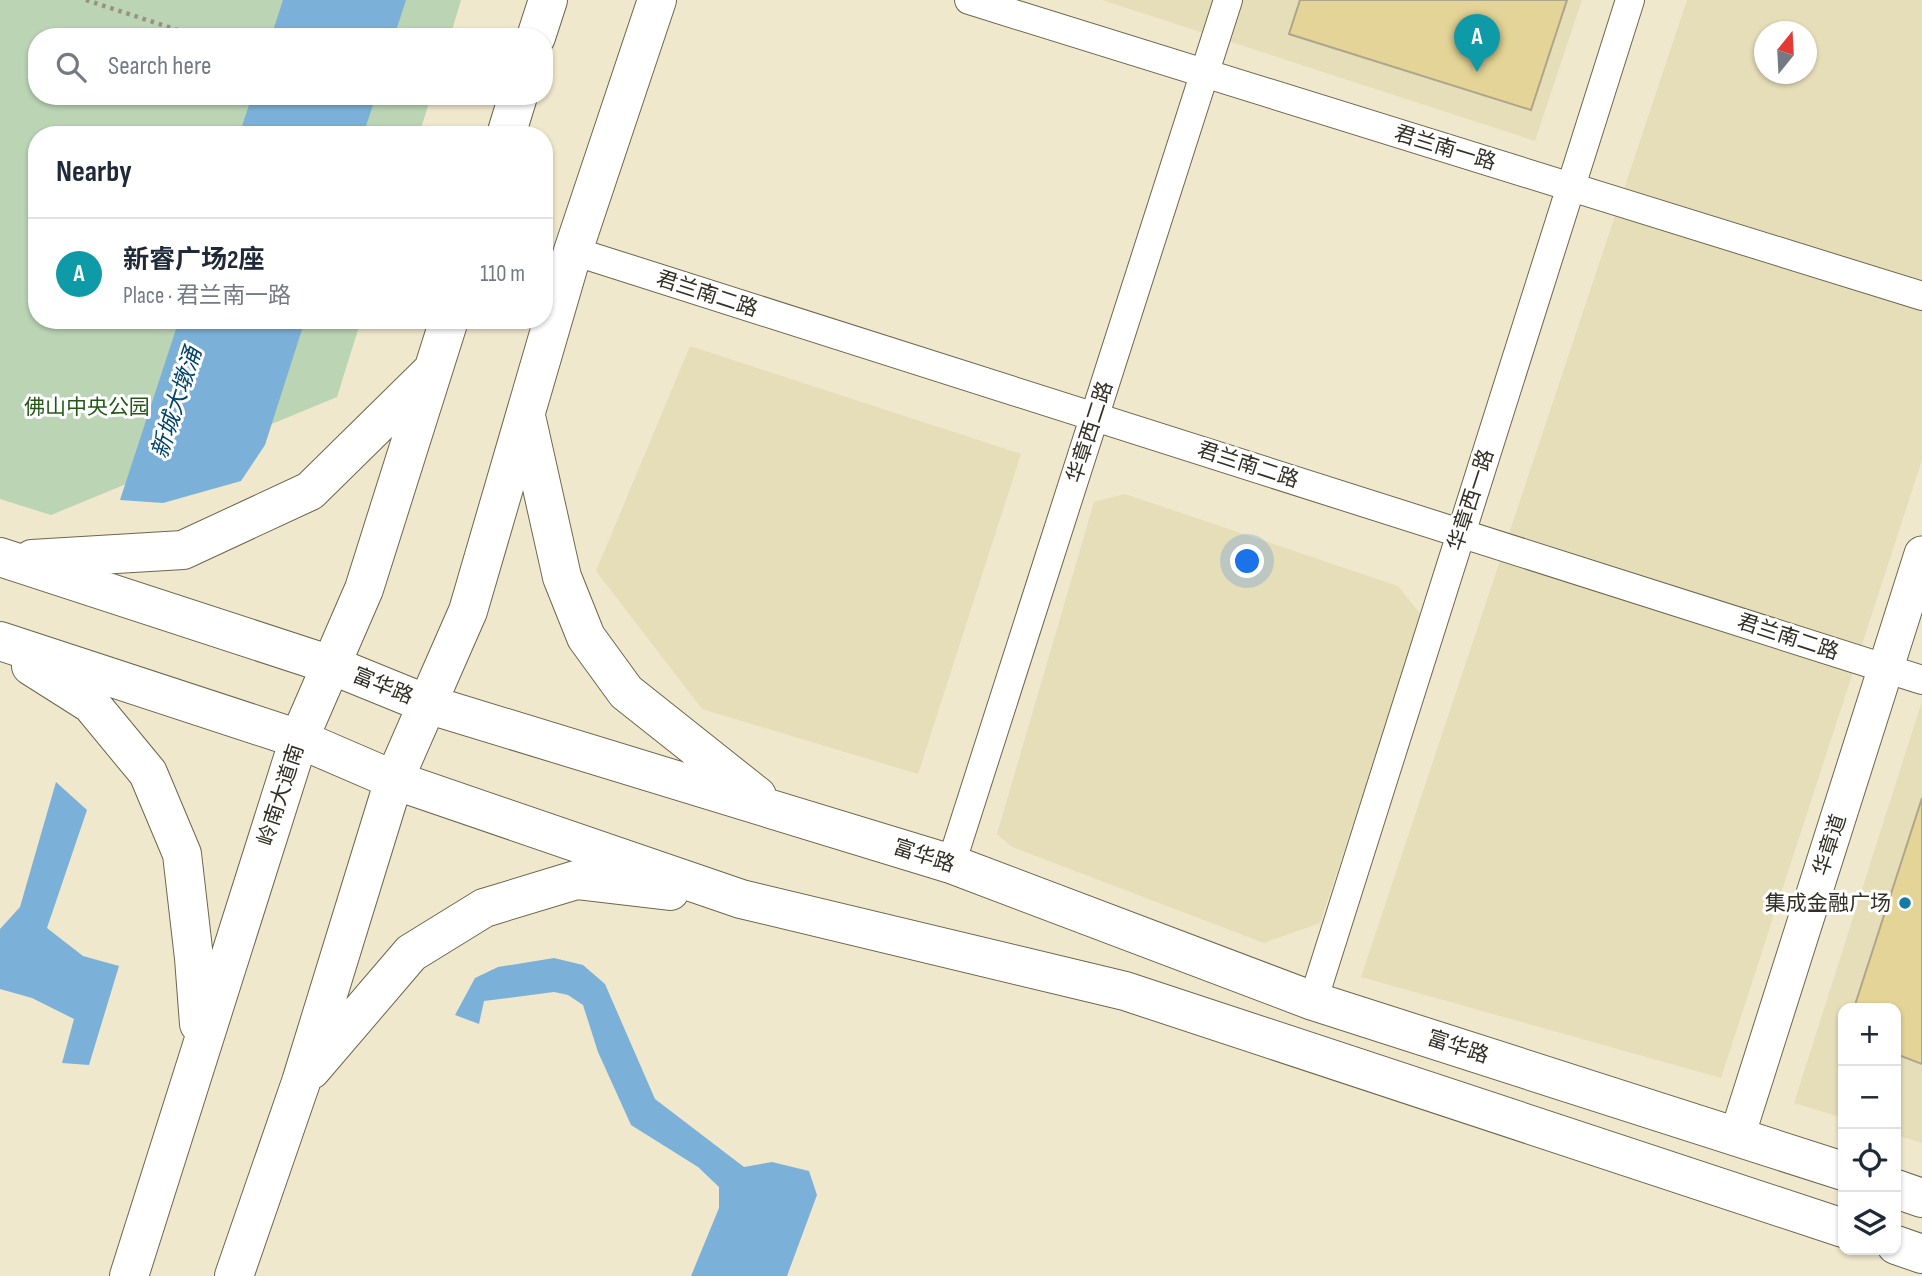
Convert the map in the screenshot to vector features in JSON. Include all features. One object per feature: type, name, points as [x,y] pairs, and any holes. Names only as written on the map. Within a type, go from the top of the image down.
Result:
[{"type":"main road","points":[[540,28],[548,0]]},
{"type":"main road","points":[[553,318],[657,0]]},
{"type":"main road","points":[[509,126],[515,105]]},
{"type":"main road","name":"岭南大道南","points":[[129,1276],[299,739],[364,589],[446,329]]},
{"type":"main road","points":[[234,1276],[301,1082],[394,780],[468,611],[550,329]]},
{"type":"main road","points":[[6,558],[183,550],[310,491],[434,369]]},
{"type":"main road","points":[[525,411],[562,578],[586,637],[626,692],[775,810]]},
{"type":"main road","name":"富华路","points":[[6,558],[331,666],[427,704],[951,864],[1313,1001],[1838,1169]]},
{"type":"main road","points":[[0,641],[299,739],[394,780],[741,899],[1125,991],[1838,1226]]},
{"type":"main road","points":[[0,646],[91,704],[148,773],[182,854],[201,1045]]},
{"type":"main road","points":[[301,1082],[411,953],[484,908],[576,880],[741,899]]},
{"type":"main road","points":[[1901,1191],[1922,1198]]},
{"type":"main road","points":[[1901,1247],[1922,1254]]},
{"type":"street","name":"君兰南一路","points":[[969,0],[1922,296]]},
{"type":"street","name":"华章西二路","points":[[951,864],[1228,0]]},
{"type":"street","name":"华章西一路","points":[[1313,1001],[1630,0]]},
{"type":"street","name":"君兰南二路","points":[[573,251],[1922,680]]},
{"type":"street","name":"华章道","points":[[1737,1136],[1922,554]]},
{"type":"path","points":[[86,0],[172,28]]},
{"type":"shaded area","points":[[1102,0],[1582,0],[1535,141]]},
{"type":"shaded area","points":[[1687,0],[1922,0],[1922,460],[1721,1078],[1361,977]]},
{"type":"shaded area","points":[[690,346],[1021,454],[918,774],[702,709],[596,571]]},
{"type":"shaded area","points":[[1125,494],[1398,586],[1422,616],[1320,923],[1264,943],[1012,847],[997,834],[1094,502]]},
{"type":"shaded area","name":"集成金融广场","points":[[1922,701],[1922,1143],[1901,1137],[1901,1003],[1838,1003],[1838,1116],[1794,1103]]},
{"type":"green space","name":"佛山中央公园","points":[[0,0],[461,0],[453,28],[28,28],[28,105],[428,105],[422,126],[28,126],[28,329],[358,329],[337,397],[51,515],[0,499]]},
{"type":"water","points":[[283,0],[406,0],[397,28],[274,28]]},
{"type":"water","points":[[249,105],[373,105],[366,126],[242,126]]},
{"type":"water","name":"新城大墩涌","points":[[176,329],[302,329],[265,445],[241,481],[163,503],[120,500]]},
{"type":"water","points":[[56,782],[87,810],[47,928],[83,956],[119,966],[89,1065],[62,1063],[74,1019],[32,998],[0,989],[0,929],[20,907]]},
{"type":"water","points":[[554,958],[583,965],[605,984],[655,1099],[744,1167],[772,1162],[809,1171],[817,1195],[787,1276],[691,1276],[719,1208],[719,1187],[698,1167],[631,1125],[598,1052],[583,1005],[568,995],[554,992],[484,1001],[479,1024],[455,1015],[475,978],[498,967]]},
{"type":"building","points":[[1300,0],[1567,0],[1531,110],[1289,34]]},
{"type":"building","name":"集成金融广场","points":[[1922,798],[1922,1064],[1901,1056],[1901,1003],[1856,1003]]},
{"type":"place","name":"新睿广场2座","points":[[1477,72]]},
{"type":"place","name":"集成金融广场","points":[[1905,903]]}]
